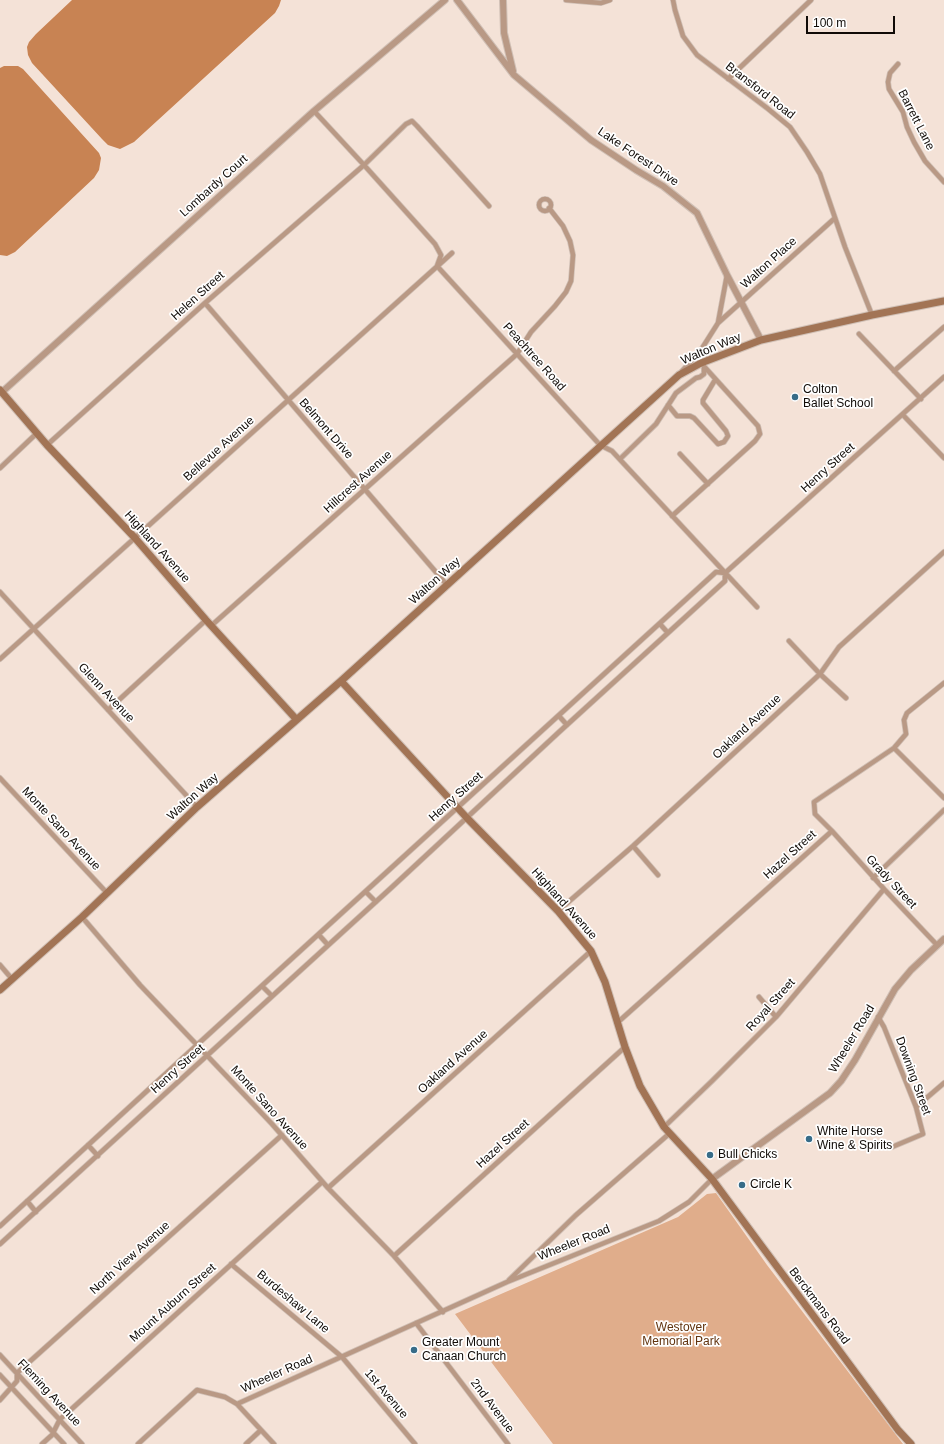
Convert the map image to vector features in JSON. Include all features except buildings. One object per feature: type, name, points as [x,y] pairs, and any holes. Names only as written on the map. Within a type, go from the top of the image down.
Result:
[{"type":"main road","name":"Walton Way","points":[[0,990],[82,917],[198,807],[296,719],[341,681],[679,375],[762,340],[872,315],[944,301]]},
{"type":"main road","name":"Highland Avenue","points":[[1,391],[37,433],[135,538],[206,620],[296,719]]},
{"type":"main road","name":"Highland Avenue","points":[[341,681],[467,818],[558,911],[590,951],[605,982],[625,1047],[640,1086],[664,1126],[712,1179]]},
{"type":"main road","name":"Berckmans Road","points":[[712,1179],[889,1418],[911,1444]]},
{"type":"street","name":"Lombardy Court","points":[[1,391],[314,111],[445,0]]},
{"type":"street","name":"Lake Forest Drive","points":[[457,0],[514,75],[591,140],[663,186],[697,213],[727,275],[762,340]]},
{"type":"street","points":[[503,0],[504,33],[514,75]]},
{"type":"street","points":[[566,0],[601,3],[610,0]]},
{"type":"street","name":"Bransford Road","points":[[673,0],[684,36],[698,55],[768,108],[790,127],[820,174],[872,315]]},
{"type":"street","points":[[728,79],[811,0]]},
{"type":"street","name":"Barrett Lane","points":[[898,64],[890,73],[888,82],[889,89],[903,112],[914,142],[925,161],[944,182]]},
{"type":"street","points":[[314,111],[364,164],[435,244],[441,255],[437,266]]},
{"type":"street","name":"Helen Street","points":[[48,444],[205,303],[364,164],[406,124],[412,121],[489,206]]},
{"type":"street","name":"Hillcrest Avenue","points":[[212,625],[517,354],[531,332],[566,292],[571,280],[573,255],[570,241],[563,226],[549,208]]},
{"type":"street","name":"Walton Place","points":[[718,323],[835,218]]},
{"type":"street","name":"Bellevue Avenue","points":[[0,660],[452,253]]},
{"type":"street","name":"Peachtree Road","points":[[437,266],[600,445],[612,451],[620,459],[757,607]]},
{"type":"street","points":[[679,375],[699,353],[718,323],[727,275]]},
{"type":"street","name":"Belmont Drive","points":[[205,303],[447,585]]},
{"type":"street","points":[[894,371],[944,327]]},
{"type":"street","points":[[860,334],[921,399]]},
{"type":"street","points":[[672,516],[755,441],[760,434],[758,426],[703,365]]},
{"type":"street","points":[[620,459],[656,424],[676,393],[704,374],[703,365]]},
{"type":"street","points":[[668,405],[677,416],[690,416],[694,418],[718,444],[724,442],[728,436],[726,431],[703,403],[703,400],[715,380]]},
{"type":"street","name":"Henry Street","points":[[0,1226],[716,572],[725,573],[943,380]]},
{"type":"street","points":[[903,415],[944,458]]},
{"type":"street","points":[[0,468],[37,433]]},
{"type":"street","points":[[680,454],[708,484]]},
{"type":"street","name":"Oakland Avenue","points":[[558,911],[633,846],[820,674],[839,647],[944,552]]},
{"type":"street","name":"Henry Street","points":[[0,1244],[376,902],[725,581],[725,573]]},
{"type":"street","name":"Glenn Avenue","points":[[0,592],[198,807]]},
{"type":"street","points":[[108,710],[206,620]]},
{"type":"street","points":[[660,624],[668,633]]},
{"type":"street","points":[[789,641],[820,674],[846,698]]},
{"type":"street","name":"Hazel Street","points":[[617,1023],[832,831],[816,814],[814,802],[894,748],[906,734],[904,720],[908,713],[944,683]]},
{"type":"street","points":[[559,716],[567,725]]},
{"type":"street","points":[[894,748],[944,798]]},
{"type":"street","name":"Monte Sano Avenue","points":[[0,778],[106,894]]},
{"type":"street","points":[[873,878],[944,810]]},
{"type":"street","name":"Grady Street","points":[[832,831],[873,878],[938,944]]},
{"type":"street","points":[[633,846],[658,875]]},
{"type":"street","name":"Royal Street","points":[[664,1126],[712,1081],[776,1017],[884,889]]},
{"type":"street","points":[[366,892],[376,902]]},
{"type":"street","name":"Monte Sano Avenue","points":[[82,917],[140,985],[198,1044],[322,1182],[394,1256],[443,1312]]},
{"type":"street","points":[[319,935],[328,945]]},
{"type":"street","name":"Wheeler Road","points":[[138,1444],[197,1390],[225,1397],[237,1404],[507,1282],[659,1221],[690,1202],[712,1179],[830,1093],[855,1060],[895,989],[911,970],[944,939]]},
{"type":"street","name":"Oakland Avenue","points":[[328,1188],[590,951]]},
{"type":"street","points":[[0,966],[12,978]]},
{"type":"street","points":[[262,986],[272,996]]},
{"type":"street","points":[[759,997],[776,1017]]},
{"type":"street","name":"Downing Street","points":[[878,1017],[884,1027],[916,1107],[923,1134],[892,1147]]},
{"type":"street","name":"Hazel Street","points":[[394,1256],[625,1047]]},
{"type":"street","points":[[916,1107],[944,1083]]},
{"type":"street","points":[[507,1282],[576,1215],[670,1133]]},
{"type":"street","name":"North View Avenue","points":[[0,1400],[17,1381],[17,1373],[282,1136]]},
{"type":"street","points":[[88,1145],[98,1156]]},
{"type":"street","name":"Mount Auburn Street","points":[[42,1444],[53,1432],[60,1419],[322,1182]]},
{"type":"street","points":[[27,1201],[36,1212]]},
{"type":"street","name":"Burdeshaw Lane","points":[[232,1264],[342,1356]]},
{"type":"street","name":"2nd Avenue","points":[[416,1323],[508,1444]]},
{"type":"street","name":"Fleming Avenue","points":[[0,1355],[82,1444]]},
{"type":"street","name":"1st Avenue","points":[[342,1356],[416,1444]]},
{"type":"street","name":"Fleming Avenue","points":[[0,1375],[64,1444]]},
{"type":"street","points":[[237,1404],[274,1444]]},
{"type":"street","points":[[246,1444],[261,1430]]},
{"type":"green space","name":"Westover Memorial Park","points":[[716,1193],[767,1265],[903,1444],[553,1444],[455,1314],[678,1217],[707,1194]]},
{"type":"shaded area","points":[[72,0],[281,0],[275,13],[134,142],[120,149],[108,145],[102,139],[32,63],[28,55],[27,47],[29,42]]},
{"type":"shaded area","points":[[4,66],[18,66],[23,69],[99,153],[101,158],[99,170],[94,178],[15,252],[7,256],[0,255],[0,68]]},
{"type":"place","name":"Colton Ballet School","points":[[795,397]]},
{"type":"place","name":"White Horse Wine & Spirits","points":[[809,1139]]},
{"type":"place","name":"Bull Chicks","points":[[710,1155]]},
{"type":"place","name":"Circle K","points":[[742,1185]]},
{"type":"place","name":"Greater Mount Canaan Church","points":[[414,1350]]}]
